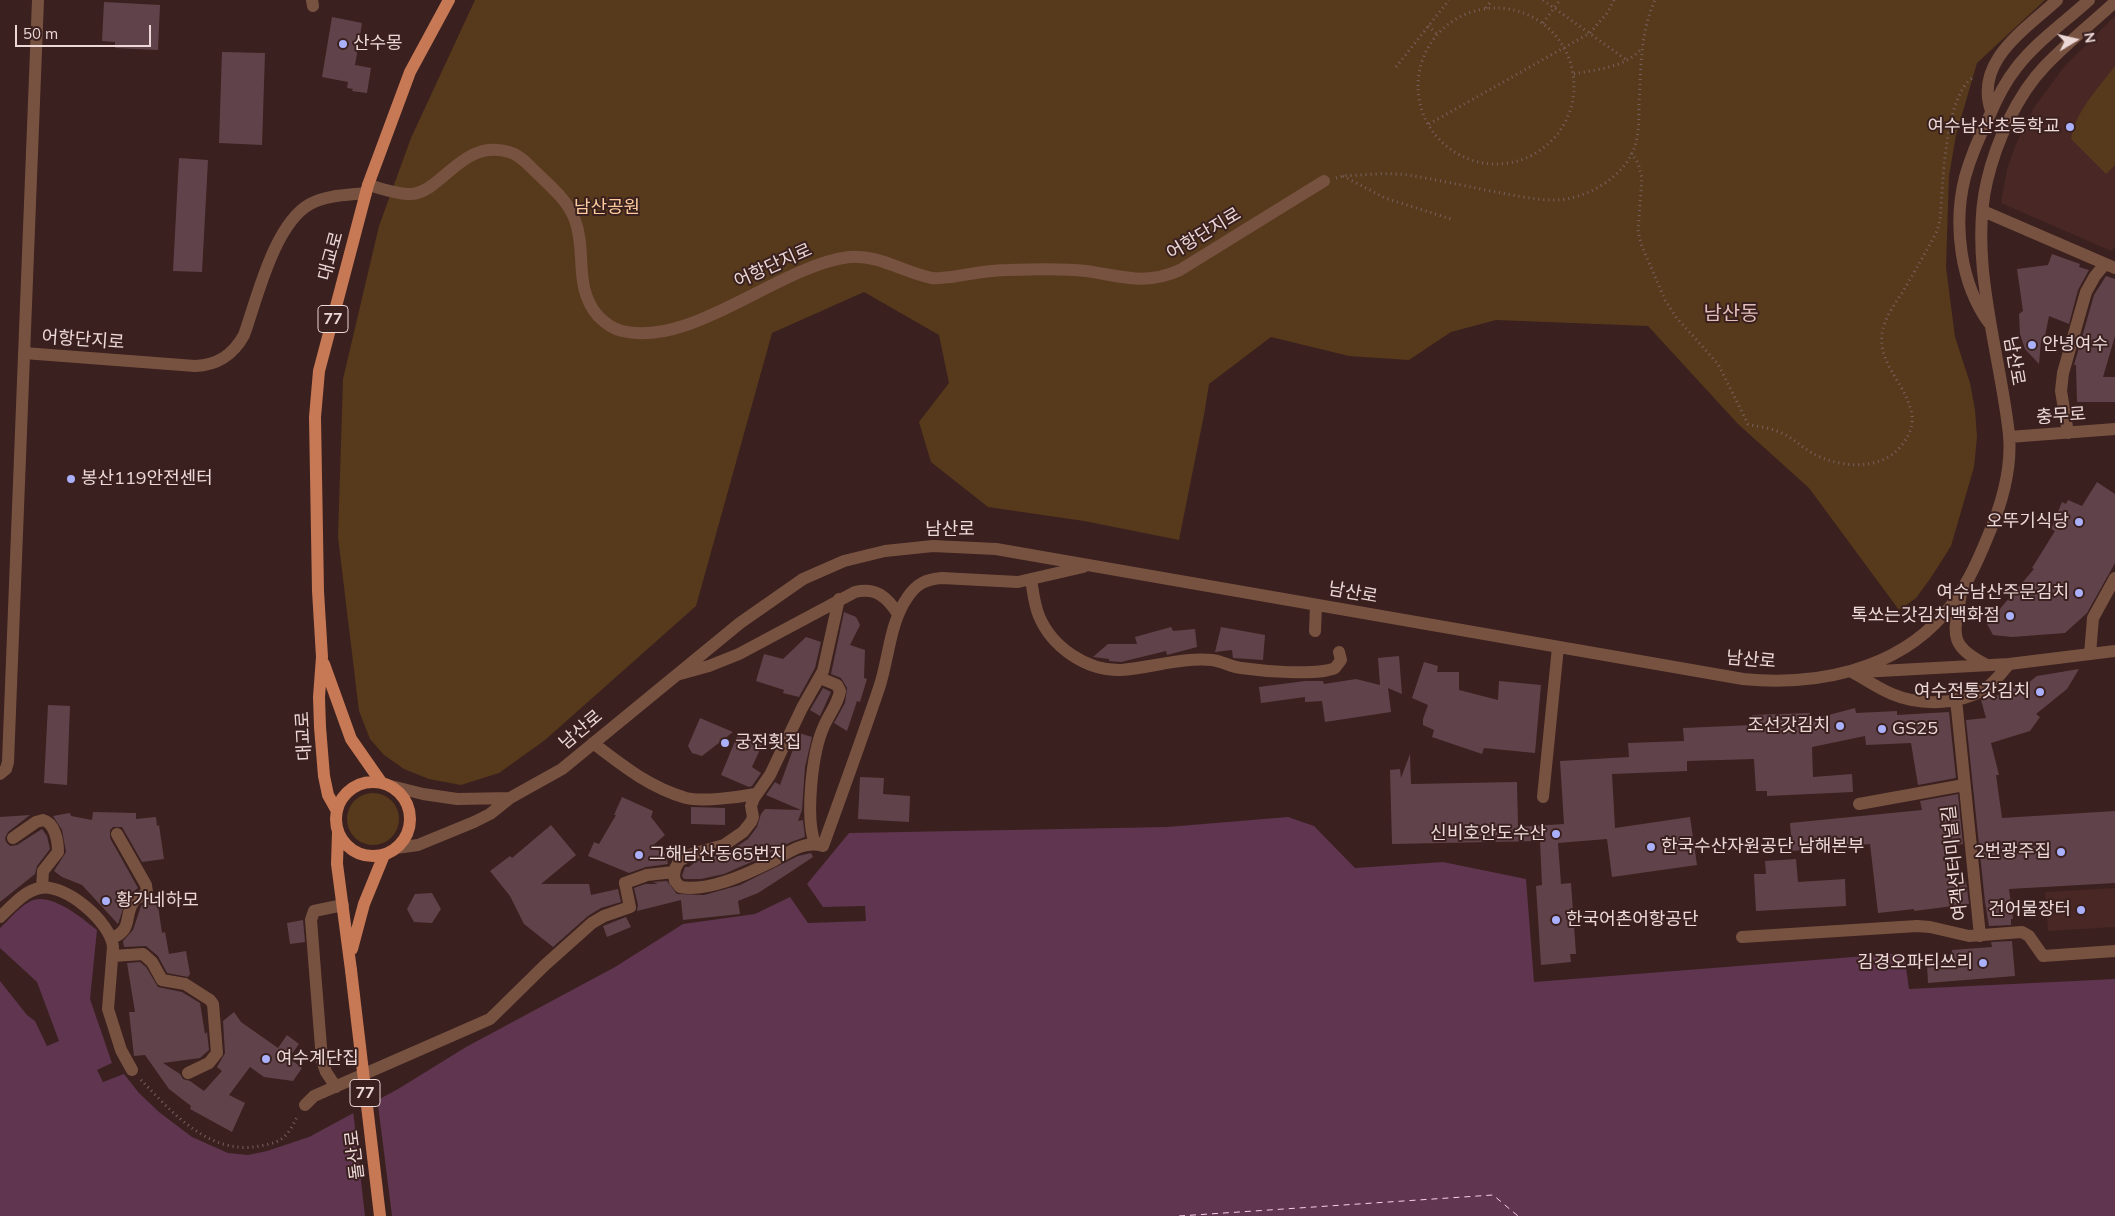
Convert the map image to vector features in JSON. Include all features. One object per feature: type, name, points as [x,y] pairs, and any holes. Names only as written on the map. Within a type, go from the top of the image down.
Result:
[{"type":"main road","name":"대교로","points":[[351,966],[336,853],[337,811],[328,795],[322,756],[319,697],[322,657],[318,591],[315,417],[320,371],[367,189],[410,72],[449,0]]},
{"type":"main road","name":"대교로","points":[[322,657],[351,739],[386,784],[401,794],[407,804],[410,816],[409,828],[404,839],[396,848],[384,855]]},
{"type":"main road","points":[[337,811],[341,800],[353,788],[369,782],[386,784]]},
{"type":"main road","points":[[338,832],[348,846],[362,854],[384,855]]},
{"type":"main road","name":"77","points":[[351,966],[361,913],[384,855]]},
{"type":"main road","name":"돌산로","points":[[351,966],[380,1216]]},
{"type":"street","name":"어항단지로","points":[[38,0],[24,353],[195,366],[212,364],[221,360],[235,349],[244,335],[282,233],[309,204],[367,189],[410,194],[426,190],[457,163],[470,157],[499,150],[517,155],[559,194],[570,210],[578,231],[581,280],[589,303],[602,320],[611,327],[636,333],[666,330],[700,320],[808,268],[850,257],[873,259],[934,279],[1005,270],[1085,271],[1145,280],[1163,277],[1180,270],[1324,182]]},
{"type":"street","points":[[1991,111],[1987,91],[1991,70],[2000,55],[2012,41],[2057,0]]},
{"type":"street","name":"남산로","points":[[1990,325],[1976,301],[1961,252],[1960,230],[1964,179],[1972,153],[1991,111],[2016,68],[2089,0]]},
{"type":"street","name":"남산로","points":[[396,848],[418,845],[474,822],[490,814],[510,798],[562,769],[740,623],[788,589],[826,568],[865,555],[909,548],[964,546],[996,549],[1750,680],[1794,680],[1852,672],[1898,652],[1923,635],[1946,612],[1962,589],[1995,519],[2006,479],[2009,437],[1990,325],[1982,252],[1986,183],[1994,159],[2023,96],[2045,66],[2115,2]]},
{"type":"street","points":[[1983,211],[2110,266]]},
{"type":"street","points":[[2068,433],[2061,390],[2063,372],[2086,292],[2094,276],[2110,266]]},
{"type":"street","points":[[0,774],[6,769],[8,762],[24,353]]},
{"type":"street","name":"충무로","points":[[2009,437],[2115,429]]},
{"type":"street","points":[[819,845],[880,683],[898,614],[913,590],[930,579],[1010,582],[1091,565]]},
{"type":"street","points":[[2090,654],[2093,618],[2115,578]]},
{"type":"street","points":[[1031,579],[1036,606],[1049,635],[1068,652],[1084,662],[1102,668],[1121,670],[1208,660],[1241,668],[1314,672],[1335,668],[1341,660],[1338,652]]},
{"type":"street","points":[[1962,589],[1956,627],[1958,642],[1966,653],[1987,665]]},
{"type":"street","points":[[674,676],[709,666],[739,654],[855,592],[874,591],[887,600],[898,614]]},
{"type":"street","points":[[819,845],[799,847],[724,883],[680,887],[675,881],[674,872],[677,864],[683,858],[724,845],[743,832],[753,818],[751,806],[756,794],[770,774],[802,708],[820,678],[839,599]]},
{"type":"street","points":[[1315,631],[1316,605]]},
{"type":"street","points":[[1543,797],[1558,647]]},
{"type":"street","points":[[1852,672],[2009,664],[2115,651]]},
{"type":"street","points":[[1852,672],[1892,694],[1908,700],[1926,702],[1956,699],[1983,690],[1996,680],[2009,664]]},
{"type":"street","points":[[819,845],[809,812],[812,774],[823,727],[840,691],[837,685],[820,678]]},
{"type":"street","name":"여객선터미널길","points":[[1956,699],[1980,936],[2024,932],[2043,956],[2115,951]]},
{"type":"street","points":[[593,743],[638,778],[688,798],[735,798],[756,794]]},
{"type":"street","points":[[386,784],[423,794],[456,800],[510,798]]},
{"type":"street","points":[[1859,804],[1964,785]]},
{"type":"street","points":[[13,838],[36,822],[43,820],[49,823],[54,831],[58,852],[43,871],[42,888]]},
{"type":"street","points":[[112,938],[121,934],[125,929],[134,901],[147,892],[146,885],[118,834]]},
{"type":"street","points":[[305,1105],[311,1098],[336,1086],[490,1019],[592,923],[604,916],[630,907],[625,883],[647,875],[674,872]]},
{"type":"street","points":[[0,917],[25,894],[42,888],[57,889],[67,894],[104,924],[112,938],[113,956],[108,1009],[121,1050],[132,1070]]},
{"type":"street","points":[[336,1086],[323,1066],[311,920],[314,911],[343,905]]},
{"type":"street","points":[[1742,936],[1924,926],[1965,936],[1980,936]]},
{"type":"street","points":[[113,956],[143,954],[152,962],[162,980],[185,984],[210,1000],[213,1004],[217,1053],[209,1063],[188,1072]]},
{"type":"path","points":[[1396,67],[1449,0]]},
{"type":"path","points":[[1486,8],[1492,0]]},
{"type":"path","points":[[1543,0],[1628,61]]},
{"type":"path","points":[[1543,23],[1560,0]]},
{"type":"path","points":[[1429,124],[1590,33],[1608,12],[1614,0]]},
{"type":"path","points":[[1324,182],[1343,176],[1405,174],[1526,198],[1554,200],[1580,196],[1608,181],[1619,171],[1634,147],[1639,123],[1642,49],[1646,22],[1656,0]]},
{"type":"path","points":[[1486,8],[1514,9],[1543,23],[1554,32],[1564,47],[1574,74],[1574,100],[1566,124],[1549,145],[1527,159],[1502,165],[1475,162],[1452,151],[1433,133],[1421,110],[1418,84],[1422,61],[1432,40],[1448,23],[1469,12],[1486,8]]},
{"type":"path","points":[[1428,26],[1437,34]]},
{"type":"path","points":[[1574,74],[1616,66],[1628,61],[1642,49]]},
{"type":"path","points":[[1631,153],[1638,163],[1642,178],[1638,230],[1641,244],[1665,300],[1676,317],[1723,372],[1743,419],[1748,424],[1772,429],[1792,438],[1810,452],[1828,461],[1853,464],[1875,463],[1890,458],[1897,451],[1904,442],[1912,424],[1910,406],[1884,357],[1882,347],[1884,324],[1937,231],[1940,220],[1949,124],[1959,97],[1971,79],[1991,70]]},
{"type":"path","points":[[1343,176],[1385,198],[1451,219]]},
{"type":"path","points":[[132,1070],[165,1105],[191,1128],[228,1146],[256,1147],[278,1141],[287,1133],[305,1105]]},
{"type":"shaded area","name":"여수남산초등학교","points":[[2115,16],[2115,247],[2111,251],[2001,203],[2007,169],[2015,146],[2033,109],[2063,68]]},
{"type":"shaded area","points":[[1288,817],[1314,826],[1355,868],[1443,862],[1526,879],[1534,982],[1904,953],[1909,989],[2115,979],[2115,1216],[0,1216],[0,981],[27,1015],[35,1021],[47,1046],[59,1041],[37,982],[0,948],[0,928],[21,907],[37,899],[55,902],[65,907],[97,930],[90,999],[112,1063],[97,1070],[103,1082],[124,1074],[139,1093],[159,1112],[192,1137],[228,1153],[248,1155],[267,1151],[309,1137],[398,1089],[466,1047],[615,967],[683,924],[755,914],[790,897],[808,923],[866,921],[865,906],[823,907],[807,884],[849,833],[1167,827]]},
{"type":"shaded area","name":"건어물장터","points":[[2115,888],[2115,927],[2048,931],[2045,892]]},
{"type":"green space","name":"남산공원","points":[[475,0],[2045,0],[1977,63],[1956,135],[1949,176],[1946,267],[1955,337],[1970,383],[1977,437],[1974,467],[1951,546],[1916,598],[1899,610],[1809,488],[1738,424],[1648,326],[1496,320],[1451,332],[1409,360],[1349,356],[1271,337],[1209,384],[1179,540],[1084,521],[988,507],[931,462],[919,422],[949,383],[939,335],[864,292],[772,333],[696,606],[545,740],[499,773],[461,785],[429,779],[404,769],[384,755],[370,739],[359,711],[338,537],[343,379],[379,226],[411,138]]},
{"type":"green space","points":[[2115,66],[2115,165],[2106,174],[2071,139],[2083,109]]},
{"type":"green space","points":[[373,793],[383,795],[391,801],[397,809],[399,819],[397,829],[391,837],[383,843],[373,845],[363,843],[355,837],[349,829],[347,819],[349,809],[355,801],[363,795]]},
{"type":"pier","points":[[377,1097],[392,1216],[365,1216],[353,1110]]},
{"type":"building","points":[[104,2],[160,5],[158,50],[115,48],[115,42],[102,41]]},
{"type":"building","name":"산수몽","points":[[332,17],[362,23],[355,65],[371,68],[367,93],[352,91],[353,89],[347,88],[348,82],[322,77]]},
{"type":"building","points":[[222,52],[265,53],[262,145],[219,143]]},
{"type":"building","points":[[179,158],[208,160],[202,272],[173,271]]},
{"type":"building","points":[[2052,254],[2080,264],[2079,267],[2089,270],[2078,290],[2069,324],[2049,316],[2044,341],[2041,341],[2039,364],[2025,349],[2020,334],[2019,314],[2023,311],[2017,269],[2048,265]]},
{"type":"building","points":[[2106,276],[2115,279],[2115,336],[2103,377],[2115,377],[2115,402],[2077,402],[2076,365],[2074,365],[2094,295]]},
{"type":"building","points":[[2097,482],[2115,494],[2115,563],[2087,613],[2065,633],[2012,637],[1993,635],[1987,624],[2034,569],[2032,568],[2055,531],[2051,529],[2062,502],[2066,504],[2068,500],[2082,506]]},
{"type":"building","points":[[844,612],[856,617],[860,625],[850,645],[865,650],[864,678],[867,679],[860,702],[857,701],[847,731],[834,723],[845,703],[847,688],[841,678],[831,674]]},
{"type":"building","points":[[1171,627],[1173,631],[1195,629],[1197,647],[1167,655],[1166,651],[1121,662],[1093,657],[1108,644],[1137,644],[1135,637]]},
{"type":"building","points":[[1221,627],[1265,635],[1263,660],[1233,658],[1232,650],[1215,652]]},
{"type":"building","points":[[806,637],[821,642],[815,668],[799,697],[783,693],[784,690],[756,681],[764,654],[783,659]]},
{"type":"building","points":[[1399,656],[1402,694],[1388,688],[1391,712],[1325,722],[1322,701],[1305,702],[1305,697],[1261,703],[1259,687],[1305,681],[1323,681],[1324,684],[1356,679],[1380,685],[1378,658]]},
{"type":"building","points":[[1424,662],[1438,666],[1437,672],[1459,672],[1459,690],[1498,700],[1499,681],[1541,685],[1535,753],[1484,748],[1482,754],[1432,737],[1434,730],[1423,725],[1428,705],[1412,698]]},
{"type":"building","points":[[2079,669],[2067,689],[2036,714],[2040,717],[2030,731],[1991,743],[1999,775],[1996,775],[2002,818],[2115,811],[2115,883],[2009,889],[2013,919],[2011,919],[2011,925],[1989,926],[1966,720],[1986,718],[1981,700],[2005,693],[2015,687],[2018,691],[2037,676]]},
{"type":"building","points":[[823,688],[831,692],[820,716],[810,710]]},
{"type":"building","points":[[48,705],[70,706],[67,785],[44,783]]},
{"type":"building","points":[[1855,708],[1856,713],[1897,711],[1897,715],[1949,712],[1956,778],[1918,785],[1911,743],[1866,745],[1865,736],[1812,747],[1813,777],[1852,774],[1853,792],[1767,796],[1767,791],[1756,791],[1754,759],[1687,761],[1687,771],[1612,774],[1615,828],[1690,817],[1697,865],[1612,877],[1607,839],[1558,843],[1561,884],[1571,883],[1576,954],[1570,954],[1571,962],[1541,965],[1536,886],[1542,885],[1540,841],[1392,844],[1390,770],[1400,769],[1401,778],[1410,754],[1411,784],[1517,782],[1518,827],[1564,824],[1560,761],[1629,757],[1628,743],[1684,741],[1683,728],[1753,725],[1752,715],[1810,713],[1810,720]]},
{"type":"building","points":[[700,718],[733,732],[702,756],[692,753],[688,746]]},
{"type":"building","points":[[799,733],[812,737],[805,767],[802,810],[798,821],[803,820],[805,837],[724,874],[701,879],[684,879],[682,876],[685,867],[689,867],[695,862],[724,853],[724,860],[730,851],[748,839],[757,827],[761,814],[765,809],[801,810],[766,795],[775,782],[780,785]]},
{"type":"building","points":[[738,734],[762,745],[752,767],[761,773],[752,786],[749,787],[721,775]]},
{"type":"building","points":[[860,777],[884,778],[883,794],[910,796],[909,822],[858,819]]},
{"type":"building","points":[[1958,794],[1963,844],[1947,846],[1952,884],[1966,881],[1969,904],[1914,911],[1914,909],[1878,913],[1870,844],[1792,851],[1790,823],[1922,810],[1920,801]]},
{"type":"building","points":[[622,797],[653,811],[651,817],[665,835],[651,847],[666,854],[668,864],[646,867],[629,873],[588,856],[594,842],[599,844],[616,815],[614,815]]},
{"type":"building","points":[[691,807],[725,808],[725,825],[691,824]]},
{"type":"building","points":[[93,812],[136,813],[136,819],[156,817],[157,826],[159,825],[164,859],[142,862],[122,827],[113,827],[110,830],[110,838],[138,888],[127,897],[118,924],[82,885],[62,877],[54,871],[66,852],[62,830],[53,816],[70,813],[71,816],[92,820]]},
{"type":"building","points":[[30,815],[8,832],[5,838],[6,842],[10,846],[17,845],[42,829],[47,836],[50,849],[37,866],[35,874],[0,902],[0,817]]},
{"type":"building","points":[[551,825],[576,855],[541,884],[589,884],[591,895],[618,889],[621,902],[601,908],[588,916],[553,947],[524,924],[510,896],[490,871],[510,856],[512,858]]},
{"type":"building","points":[[811,853],[813,857],[789,873],[758,893],[738,901],[740,914],[683,920],[681,900],[637,911],[638,905],[634,888],[645,884],[658,884],[653,882],[667,881],[677,894],[704,895],[740,885],[798,856]]},
{"type":"building","points":[[1796,859],[1798,882],[1845,879],[1846,906],[1756,911],[1754,874],[1766,874],[1765,861]]},
{"type":"building","points":[[432,893],[441,909],[432,923],[414,922],[407,909],[415,894]]},
{"type":"building","points":[[152,898],[157,899],[162,933],[165,932],[169,954],[186,951],[190,974],[188,977],[167,973],[158,956],[146,946],[124,947],[123,941],[133,930],[141,906]]},
{"type":"building","points":[[626,917],[631,927],[607,937],[603,926]]},
{"type":"building","points":[[303,920],[305,942],[290,944],[287,923]]},
{"type":"building","points":[[2012,941],[2015,976],[1928,983],[1927,964],[1953,962],[1952,950],[1992,947],[1991,942]]},
{"type":"building","points":[[140,962],[146,967],[158,987],[182,992],[200,1003],[209,1050],[200,1058],[163,1063],[180,1074],[183,1079],[190,1081],[204,1091],[222,1071],[217,1067],[225,1053],[223,1021],[234,1012],[241,1022],[278,1048],[287,1035],[299,1044],[289,1058],[302,1068],[293,1081],[264,1077],[250,1067],[229,1095],[245,1103],[232,1132],[190,1109],[191,1106],[169,1089],[145,1055],[134,1056],[129,1012],[135,1012],[127,963]]},
{"type":"ferry route","points":[[1179,1216],[1493,1195],[1518,1216]]},
{"type":"place","name":"산수몽","points":[[343,44]]},
{"type":"place","name":"여수남산초등학교","points":[[2070,127]]},
{"type":"place","name":"안녕여수","points":[[2032,345]]},
{"type":"place","name":"봉산119안전센터","points":[[71,479]]},
{"type":"place","name":"오뚜기식당","points":[[2079,522]]},
{"type":"place","name":"여수남산주문김치","points":[[2079,593]]},
{"type":"place","name":"톡쏘는갓김치백화점","points":[[2010,616]]},
{"type":"place","name":"여수전통갓김치","points":[[2040,692]]},
{"type":"place","name":"조선갓김치","points":[[1840,726]]},
{"type":"place","name":"GS25","points":[[1882,729]]},
{"type":"place","name":"궁전횟집","points":[[725,743]]},
{"type":"place","name":"신비호안도수산","points":[[1556,834]]},
{"type":"place","name":"한국수산자원공단 남해본부","points":[[1651,847]]},
{"type":"place","name":"2번광주집","points":[[2061,852]]},
{"type":"place","name":"그해남산동65번지","points":[[639,855]]},
{"type":"place","name":"황가네하모","points":[[106,901]]},
{"type":"place","name":"건어물장터","points":[[2081,910]]},
{"type":"place","name":"한국어촌어항공단","points":[[1556,920]]},
{"type":"place","name":"김경오파티쓰리","points":[[1983,963]]},
{"type":"place","name":"여수계단집","points":[[266,1059]]},
{"type":"district","name":"남산동","points":[[1731,314]]}]
